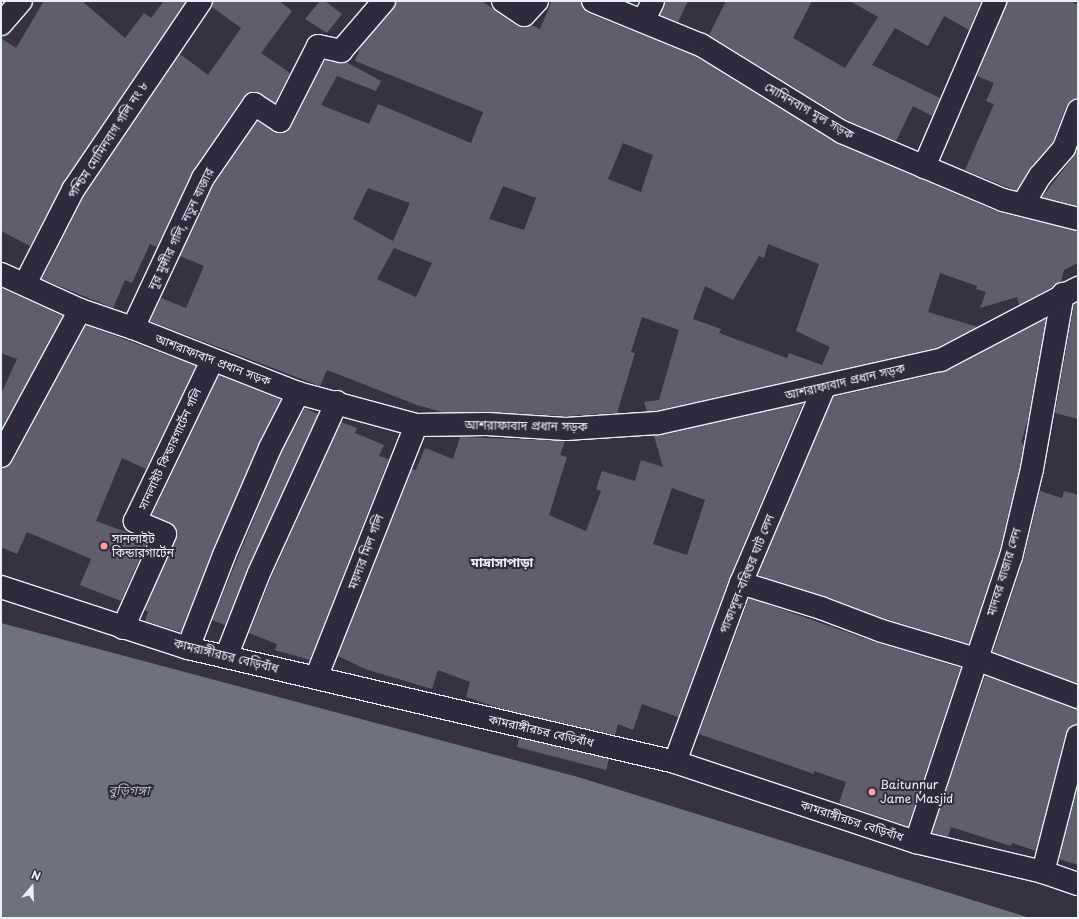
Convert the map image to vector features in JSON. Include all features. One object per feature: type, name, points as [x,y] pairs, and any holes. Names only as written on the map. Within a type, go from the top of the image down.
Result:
[{"type":"street","points":[[1,24],[21,1]]},
{"type":"street","name":"পশ্চিম মোমিনবাগ গলি নং ৮","points":[[25,284],[73,190],[201,1]]},
{"type":"street","name":"নূর মুন্সীর গলি, নতুন বাজার","points":[[133,328],[203,178],[254,104],[280,121],[318,46],[341,51],[384,1]]},
{"type":"street","points":[[503,1],[524,15],[537,1]]},
{"type":"street","name":"মোমিনবাগ মূল সড়ক","points":[[593,1],[701,45],[842,132],[1003,200],[1024,204],[1078,219]]},
{"type":"street","points":[[643,21],[653,1]]},
{"type":"street","points":[[924,167],[995,1]]},
{"type":"street","points":[[1024,204],[1040,176],[1064,148],[1078,111]]},
{"type":"street","name":"আশরাফাবাদ প্রধান সড়ক","points":[[1,274],[80,310],[133,328],[212,361],[298,393],[337,402],[416,425],[487,424],[566,429],[658,423],[941,360],[1070,291]]},
{"type":"street","name":"মাদবর বাজার লেন","points":[[916,842],[1010,556],[1032,469],[1070,291]]},
{"type":"street","points":[[1,456],[80,310]]},
{"type":"street","name":"সানলাইট কিন্ডারগার্টেন গলি","points":[[123,628],[165,534],[135,521],[212,361]]},
{"type":"street","name":"পাকাপুল-বরিশুর ঘাট লেন","points":[[675,762],[741,583],[824,387]]},
{"type":"street","points":[[188,648],[224,555],[270,448],[298,393]]},
{"type":"street","points":[[226,657],[259,573],[337,402]]},
{"type":"street","name":"ময়দার মিল গলি","points":[[316,678],[416,425]]},
{"type":"street","points":[[741,583],[821,608],[882,631],[976,659],[1078,697]]},
{"type":"street","name":"কামরাঙ্গীরচর বেড়িবাঁধ","points":[[1,587],[188,648],[675,762],[916,842],[1043,872],[1078,884]]},
{"type":"street","points":[[1043,872],[1078,736]]},
{"type":"water","name":"বুড়িগঙ্গা","points":[[1,623],[578,777],[1030,918],[1,918]]},
{"type":"building","points":[[44,1],[82,1],[125,38],[144,13],[151,18],[164,1],[186,1],[63,183],[30,246],[1,231],[1,38],[16,48]]},
{"type":"building","points":[[213,1],[279,1],[292,11],[261,53],[290,73],[275,103],[255,92],[244,97],[193,171],[157,247],[150,244],[132,283],[125,280],[113,308],[42,279],[84,196],[180,54],[208,75],[241,28],[212,7]]},
{"type":"building","points":[[320,1],[325,1],[342,14],[327,33],[305,19]]},
{"type":"building","points":[[396,1],[482,1],[517,26],[523,27],[531,25],[540,29],[552,1],[581,1],[583,8],[588,13],[695,56],[837,143],[998,212],[1078,231],[1078,263],[1064,270],[1061,282],[1019,305],[1017,297],[980,308],[986,292],[976,289],[977,286],[940,273],[928,312],[978,327],[937,348],[656,411],[647,411],[644,402],[659,400],[679,330],[642,317],[631,352],[635,353],[617,413],[566,416],[488,412],[442,412],[417,405],[327,370],[320,386],[150,321],[161,298],[186,308],[204,266],[180,256],[214,184],[257,121],[279,133],[291,127],[325,60],[346,62],[381,81],[376,91],[337,76],[321,105],[369,124],[378,104],[471,143],[483,112],[355,61],[360,48],[393,9]],"holes":[[[623,143],[653,155],[641,192],[608,179]],[[503,186],[536,198],[524,230],[489,219]],[[368,188],[410,203],[393,241],[353,219]],[[768,244],[819,264],[796,331],[830,347],[822,365],[789,353],[787,358],[719,333],[721,329],[693,319],[705,286],[733,300],[759,256],[764,258]],[[394,248],[432,263],[416,297],[377,279]]]},
{"type":"building","points":[[665,1],[688,1],[678,22],[660,15]]},
{"type":"building","points":[[726,1],[812,1],[793,38],[845,68],[878,17],[850,1],[981,1],[969,30],[944,16],[928,46],[895,28],[872,65],[940,98],[932,116],[913,106],[896,141],[848,121],[709,35]]},
{"type":"building","points":[[1007,1],[1070,1],[1078,5],[1078,99],[1070,101],[1066,106],[1053,142],[1030,168],[1017,191],[965,170],[994,104],[986,101],[994,83],[977,76]]},
{"type":"building","points":[[1078,146],[1077,206],[1042,197],[1074,156]]},
{"type":"building","points":[[1,288],[63,316],[1,430],[1,394],[17,359],[1,353]]},
{"type":"building","points":[[1078,302],[1078,419],[1055,413],[1074,304]]},
{"type":"building","points":[[1046,319],[1028,419],[1021,443],[1024,444],[1020,466],[999,554],[969,644],[886,619],[758,575],[833,397],[944,372]]},
{"type":"building","points":[[86,325],[196,366],[146,469],[122,458],[96,521],[148,540],[121,601],[80,585],[91,559],[27,532],[17,554],[1,547],[1,468],[12,462]]},
{"type":"building","points":[[219,375],[281,400],[259,443],[213,550],[181,632],[145,621],[148,612],[145,610],[177,533],[170,523],[152,515]]},
{"type":"building","points":[[803,403],[729,579],[678,717],[642,704],[633,730],[618,724],[615,735],[502,709],[466,697],[470,682],[438,670],[432,689],[365,669],[338,656],[412,469],[416,470],[425,448],[453,459],[460,437],[565,441],[560,455],[567,457],[549,515],[586,531],[601,491],[596,489],[602,471],[635,481],[641,460],[663,467],[654,436]],"holes":[[[672,488],[705,500],[687,555],[653,544]]]},
{"type":"building","points":[[305,408],[318,414],[248,568],[225,625],[212,620],[281,453]]},
{"type":"building","points":[[341,422],[357,428],[355,433],[384,445],[379,456],[389,459],[310,660],[275,650],[277,644],[249,633],[271,578]]},
{"type":"building","points":[[1040,491],[1062,498],[1064,491],[1078,495],[1078,684],[993,652],[1023,561]]},
{"type":"building","points":[[749,598],[878,643],[961,668],[908,826],[839,803],[846,782],[814,771],[814,774],[699,734]]},
{"type":"building","points":[[985,676],[1078,709],[1078,724],[1069,727],[1066,733],[1036,851],[1012,843],[1011,846],[951,827],[948,837],[932,833]]},
{"type":"building","points":[[519,738],[609,759],[606,770],[517,747]]},
{"type":"building","points":[[1078,786],[1078,865],[1059,859]]},
{"type":"place","name":"সানলাইট কিন্ডারগার্টেন","points":[[104,546]]},
{"type":"place","name":"Baitunnur Jame Masjid","points":[[872,792]]},
{"type":"district","name":"মাদ্রাসাপাড়া","points":[[502,562]]}]
